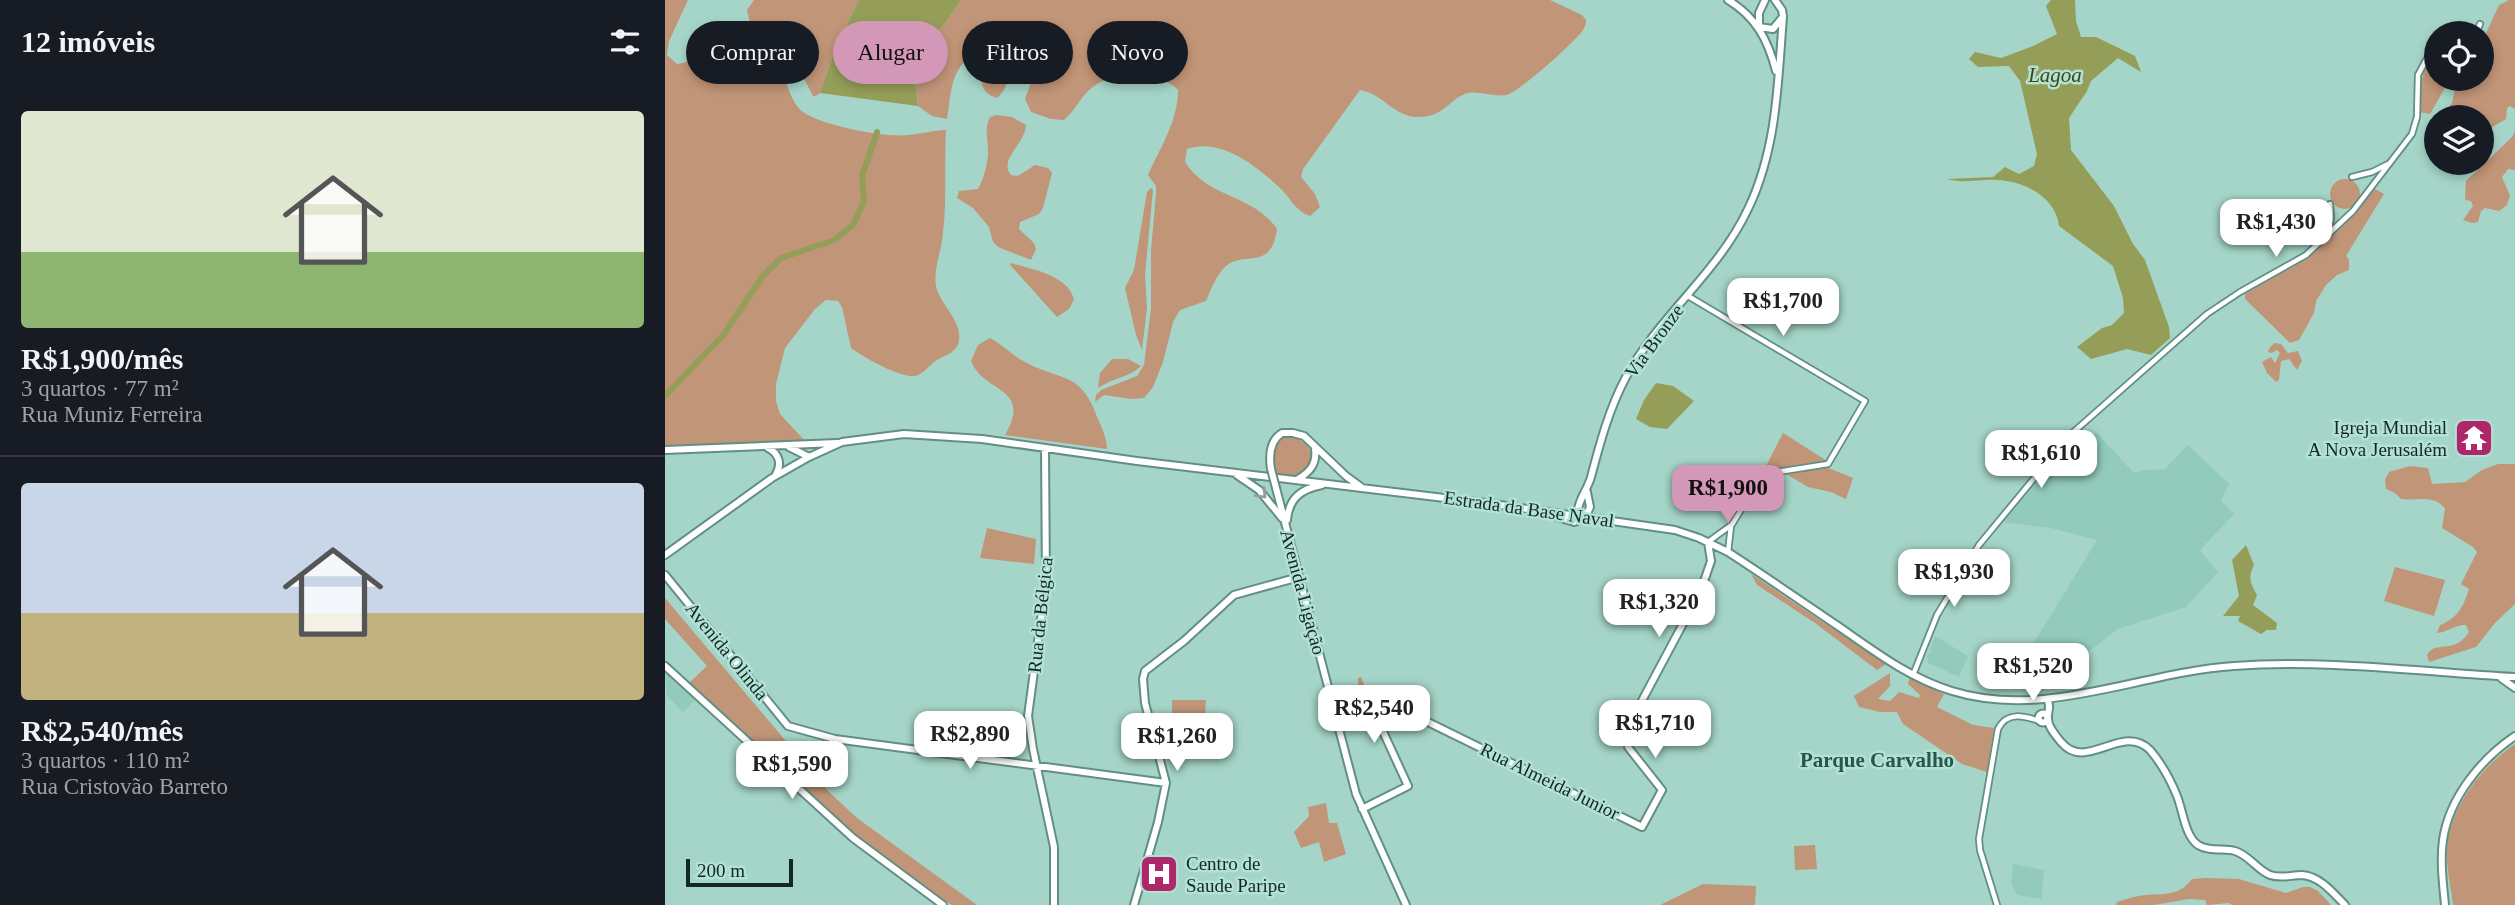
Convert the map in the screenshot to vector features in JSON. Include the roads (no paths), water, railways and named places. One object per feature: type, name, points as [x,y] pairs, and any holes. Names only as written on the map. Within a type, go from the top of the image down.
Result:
[{"type":"main road","points":[[1728,0],[1744,11],[1759,27],[1770,49],[1778,82]]},
{"type":"main road","points":[[1759,27],[1759,13],[1765,0]]},
{"type":"main road","points":[[1759,27],[1773,29],[1783,16],[1775,0]]},
{"type":"main road","name":"Via Bronze","points":[[1580,501],[1587,492],[1604,429],[1627,376],[1661,328],[1714,264],[1748,210],[1767,157],[1778,82],[1783,16]]},
{"type":"main road","points":[[665,450],[840,443],[916,433],[982,439],[1230,472],[1248,477],[1272,504],[1286,526]]},
{"type":"main road","name":"Avenida Ligação","points":[[1362,488],[1300,435],[1282,433],[1275,440],[1271,449],[1271,469],[1355,789],[1406,905]]},
{"type":"main road","points":[[665,555],[774,477],[840,443]]},
{"type":"main road","points":[[763,446],[779,450],[784,471]]},
{"type":"main road","points":[[763,446],[777,455],[779,469],[774,477]]},
{"type":"main road","points":[[784,446],[809,457]]},
{"type":"main road","points":[[1297,480],[1313,467],[1316,457],[1314,447]]},
{"type":"main road","name":"Rua da Bélgica","points":[[1045,449],[1046,582],[1028,716],[1054,847],[1054,905]]},
{"type":"main road","name":"Estrada da Base Naval","points":[[1248,477],[1297,480],[1543,512],[1574,522],[1582,517],[1606,520],[1675,530],[1711,540],[1729,548],[1913,676],[1952,691],[1986,699],[2029,701],[2221,667],[2281,664],[2515,675]]},
{"type":"main road","points":[[1286,526],[1290,505],[1301,491],[1330,484]]},
{"type":"main road","points":[[1543,512],[1567,510],[1580,501],[1582,517],[1590,511],[1587,492]]},
{"type":"main road","points":[[1590,503],[1606,520]]},
{"type":"main road","points":[[1711,540],[1711,561]]},
{"type":"main road","points":[[1711,561],[1729,548]]},
{"type":"main road","name":"Rua Almeida Junior","points":[[1362,809],[1408,786],[1380,725],[1379,717],[1383,704],[1387,702],[1641,827],[1662,790],[1628,747],[1630,722],[1699,595],[1711,561]]},
{"type":"main road","name":"Avenida Olinda","points":[[665,575],[788,726],[827,738],[1037,767]]},
{"type":"main road","points":[[1133,905],[1158,822],[1166,783],[1145,703],[1145,671],[1184,641],[1234,595],[1299,577]]},
{"type":"main road","points":[[665,666],[853,838],[943,905]]},
{"type":"main road","points":[[2496,676],[2515,688]]},
{"type":"main road","points":[[1931,683],[1945,684]]},
{"type":"main road","points":[[2043,716],[2062,697]]},
{"type":"main road","points":[[2043,716],[2050,705],[2045,699]]},
{"type":"main road","points":[[2029,701],[2066,748],[2078,754],[2124,741],[2144,746],[2172,785],[2196,843],[2206,848],[2239,852],[2272,876],[2302,875],[2313,878],[2346,903]]},
{"type":"main road","points":[[2445,905],[2441,855],[2451,810],[2483,763],[2515,736]]},
{"type":"main road","points":[[1037,767],[1166,783]]},
{"type":"street","points":[[1913,676],[1937,615],[1979,545],[2069,436],[2207,314],[2240,292],[2298,261],[2353,211],[2412,134],[2417,117],[2416,85],[2424,64]]},
{"type":"street","points":[[2352,177],[2372,172],[2392,162]]},
{"type":"street","points":[[2322,242],[2330,225],[2330,204]]},
{"type":"street","points":[[1688,296],[1865,401],[1828,464],[1763,475],[1731,526],[1711,540]]},
{"type":"street","points":[[1729,548],[1731,526]]},
{"type":"street","points":[[1711,540],[1724,537],[1729,548]]},
{"type":"street","points":[[1997,905],[1979,839],[1998,729],[2010,716],[2032,719],[2043,716]]},
{"type":"water","points":[[859,0],[961,0],[947,21],[849,21]]},
{"type":"water","name":"Lagoa","points":[[2051,0],[2075,0],[2076,21],[2081,37],[2096,37],[2135,56],[2141,72],[2118,58],[2091,81],[2069,118],[2071,150],[2114,206],[2133,244],[2145,260],[2169,327],[2170,338],[2151,355],[2127,349],[2091,359],[2077,347],[2102,328],[2112,325],[2124,313],[2123,298],[2113,266],[2059,226],[2052,207],[2037,192],[2007,181],[1947,179],[1993,177],[2005,167],[2019,174],[2034,166],[2037,154],[2020,81],[2009,66],[1978,67],[1969,59],[1975,52],[2001,58],[2057,34],[2046,6]]},
{"type":"water","points":[[833,56],[833,84],[915,84],[918,106],[820,93]]},
{"type":"water","points":[[1656,383],[1673,386],[1694,401],[1667,429],[1650,427],[1636,419],[1644,400]]},
{"type":"water","points":[[2246,545],[2254,565],[2251,580],[2257,595],[2253,605],[2277,623],[2276,630],[2267,630],[2261,634],[2238,621],[2240,616],[2223,616],[2239,596],[2232,560]]},
{"type":"waterway","points":[[665,396],[724,334],[762,277],[781,258],[834,240],[853,225],[864,201],[862,176],[877,132]]},
{"type":"place","name":"Igreja Mundial A Nova Jerusalém","points":[[2474,438]]},
{"type":"place","name":"Centro de Saude Paripe","points":[[1159,874]]},
{"type":"district","name":"Parque Carvalho","points":[[1877,760]]}]
